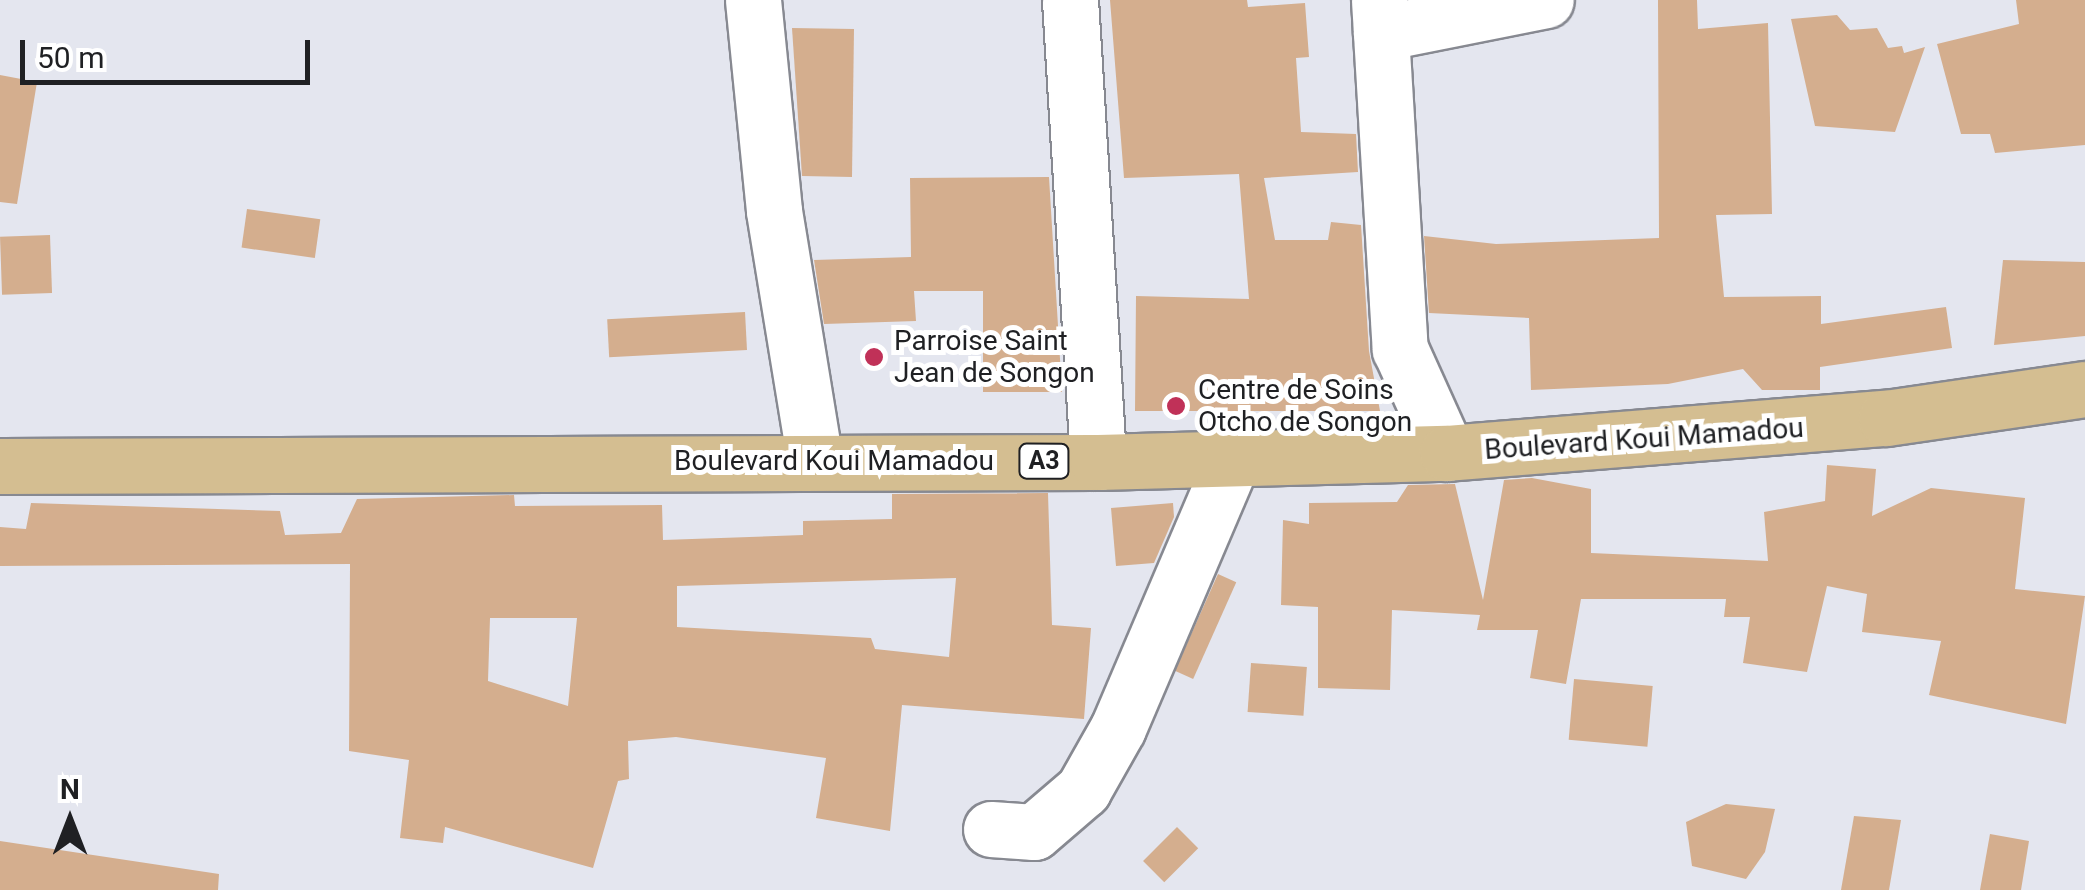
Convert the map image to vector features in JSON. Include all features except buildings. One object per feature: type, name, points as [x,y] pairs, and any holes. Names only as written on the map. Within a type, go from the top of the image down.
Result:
[{"type":"main road","name":"Boulevard Koui Mamadou","points":[[0,466],[1098,462],[1447,453],[1886,418],[2085,388]]},
{"type":"street","points":[[753,0],[774,211],[815,461]]},
{"type":"street","points":[[1070,0],[1098,462]]},
{"type":"street","points":[[1447,453],[1400,349],[1380,16],[1546,0]]},
{"type":"street","points":[[991,829],[1034,832],[1083,790],[1118,728],[1232,458]]},
{"type":"place","name":"Parroise Saint Jean de Songon","points":[[874,357]]},
{"type":"place","name":"Centre de Soins Otcho de Songon","points":[[1176,406]]}]
